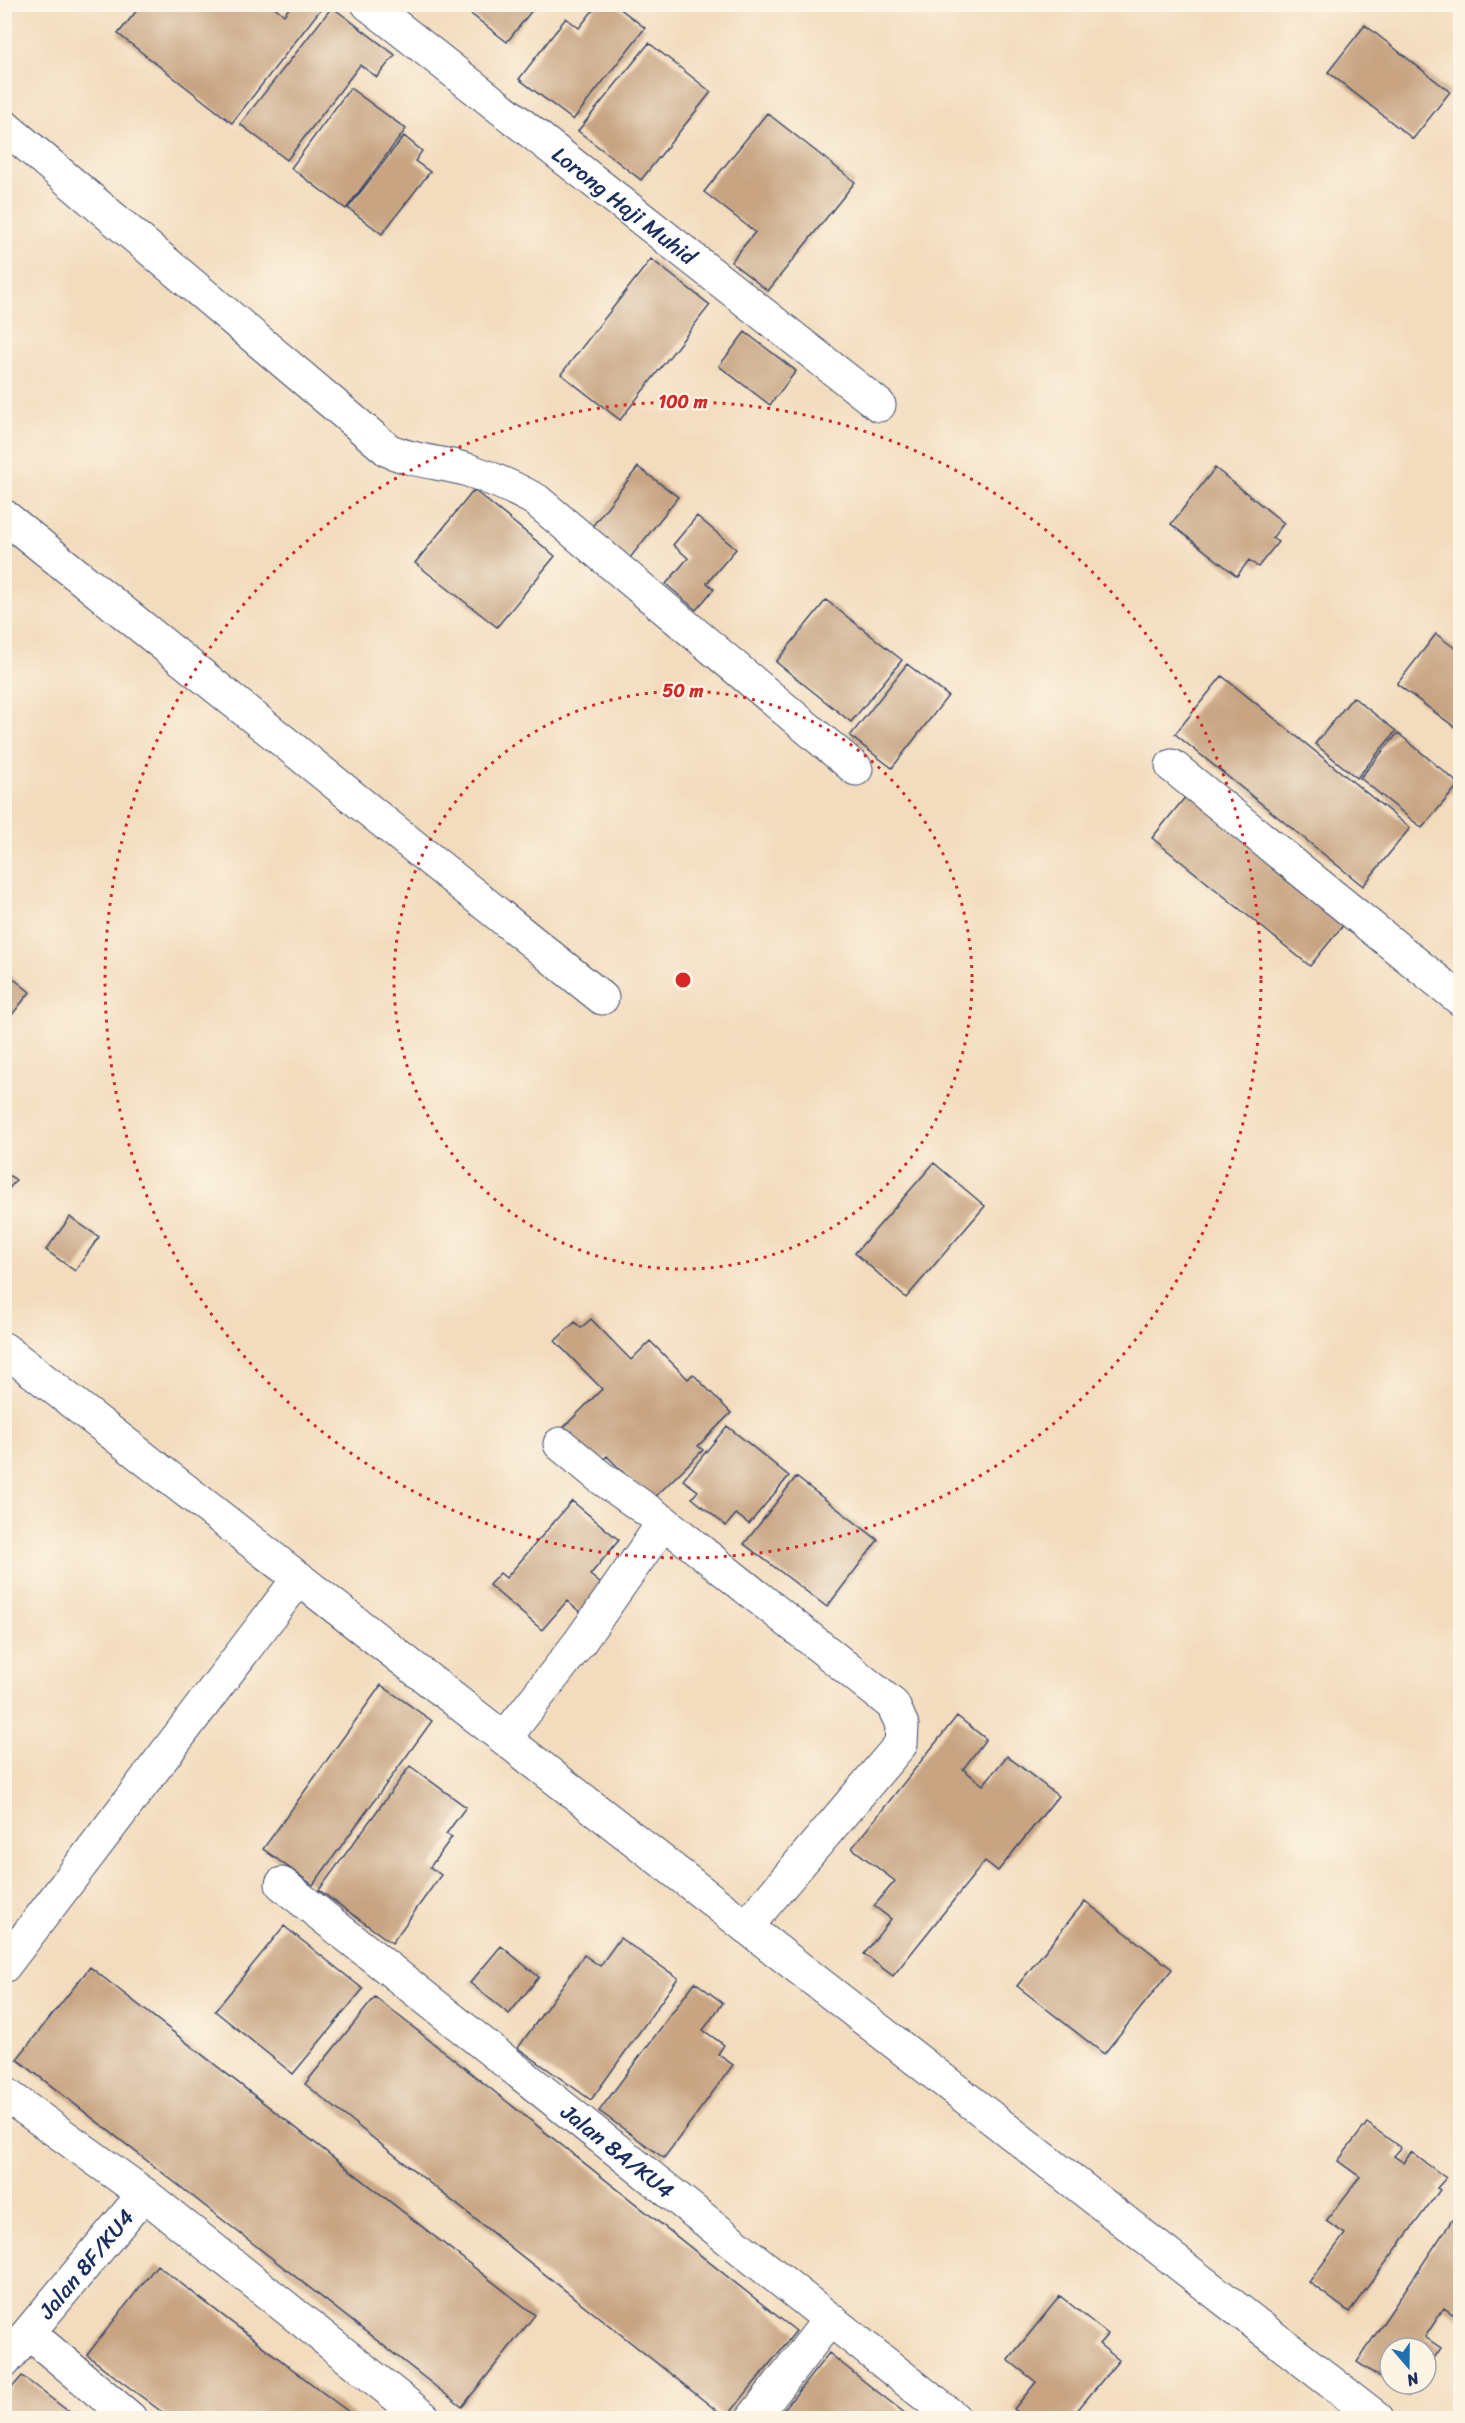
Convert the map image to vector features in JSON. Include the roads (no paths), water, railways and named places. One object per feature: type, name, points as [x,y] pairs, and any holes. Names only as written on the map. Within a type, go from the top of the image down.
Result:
[{"type":"street","name":"Lorong Haji Muhid","points":[[368,4],[879,405]]},
{"type":"street","points":[[4,126],[388,450],[408,459],[467,470],[506,484],[536,500],[856,769]]},
{"type":"street","points":[[4,516],[602,998]]},
{"type":"street","points":[[1172,766],[1461,999]]},
{"type":"street","points":[[4,1349],[1377,2418]]},
{"type":"street","points":[[560,1444],[600,1477],[715,1560],[893,1705],[902,1725],[901,1744],[746,1926]]},
{"type":"street","points":[[505,1738],[579,1643],[664,1522]]},
{"type":"street","points":[[4,1966],[300,1578]]},
{"type":"street","name":"Jalan 8A/KU4","points":[[282,1884],[954,2418]]},
{"type":"street","points":[[4,2093],[144,2194],[424,2418]]},
{"type":"street","name":"Jalan 8F/KU4","points":[[4,2362],[144,2194]]},
{"type":"street","points":[[753,2418],[830,2319]]},
{"type":"street","points":[[29,2333],[130,2418]]}]
